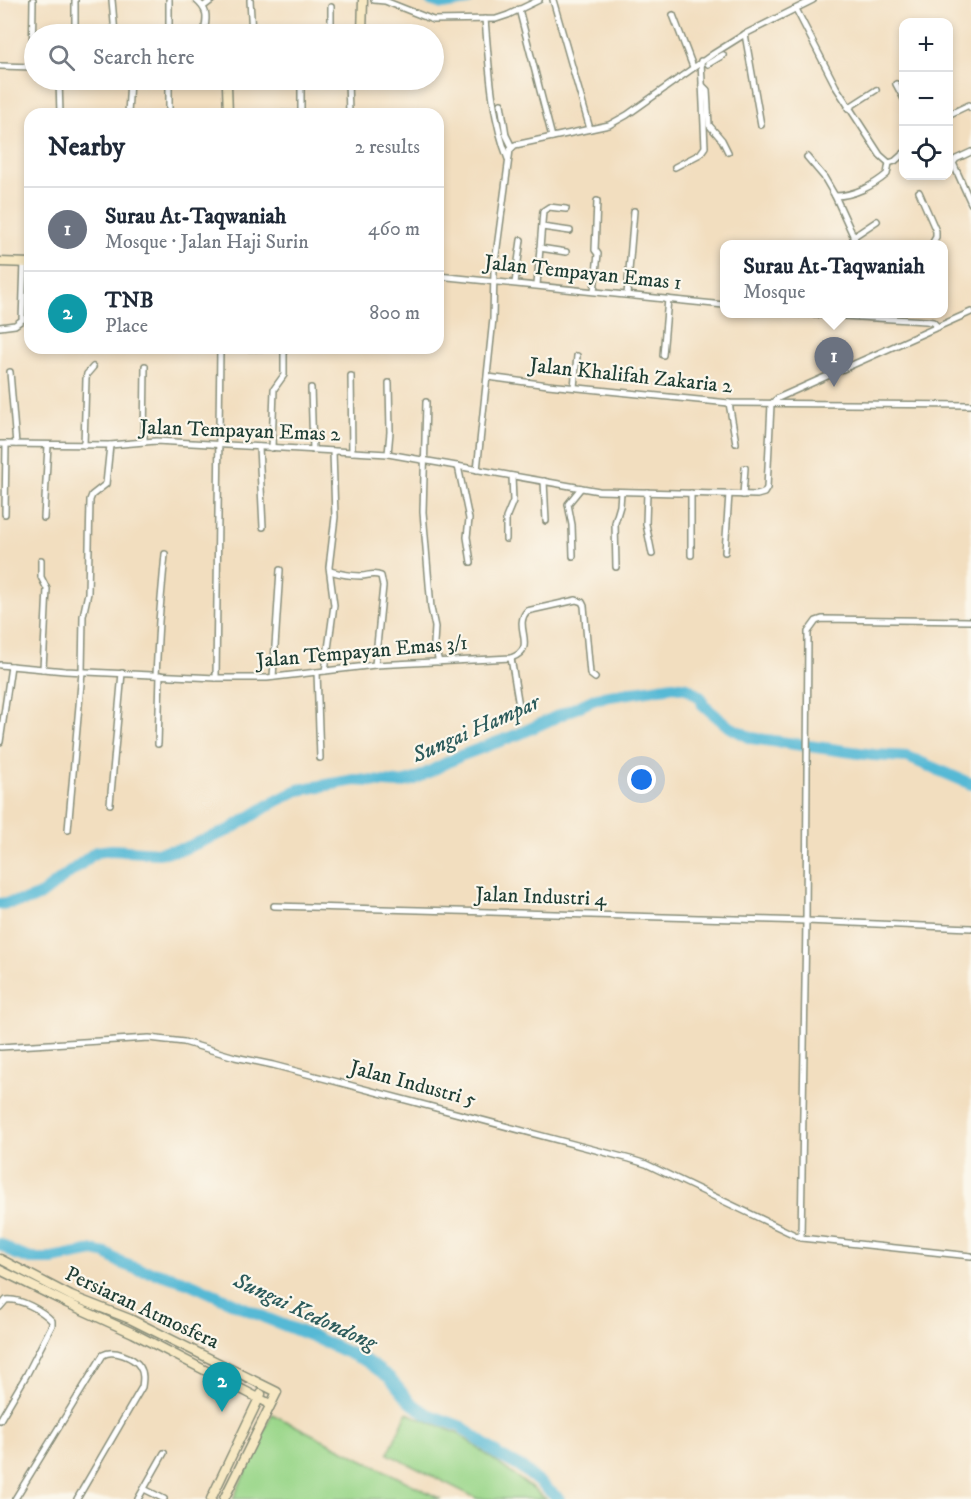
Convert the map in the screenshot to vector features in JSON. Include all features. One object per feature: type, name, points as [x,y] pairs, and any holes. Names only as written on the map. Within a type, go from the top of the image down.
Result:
[{"type":"street","points":[[33,0],[33,24]]},
{"type":"street","points":[[75,0],[75,24]]},
{"type":"street","points":[[112,0],[114,24]]},
{"type":"street","points":[[169,0],[169,24]]},
{"type":"street","points":[[196,0],[204,6],[207,13],[205,24]]},
{"type":"street","points":[[204,6],[212,0]]},
{"type":"street","points":[[250,0],[251,24]]},
{"type":"street","points":[[362,24],[363,0]]},
{"type":"street","points":[[374,0],[386,1],[433,20],[485,19],[508,15],[538,0]]},
{"type":"street","points":[[553,0],[590,129]]},
{"type":"street","points":[[708,64],[745,34],[813,0]]},
{"type":"street","points":[[331,7],[331,24]]},
{"type":"street","points":[[519,9],[552,137]]},
{"type":"street","points":[[796,9],[848,108],[880,155],[889,163]]},
{"type":"street","points":[[673,15],[693,67]]},
{"type":"street","points":[[485,19],[491,81],[502,144],[508,160]]},
{"type":"street","points":[[745,34],[761,125]]},
{"type":"street","points":[[512,147],[609,125],[627,115],[701,61],[723,55]]},
{"type":"street","points":[[675,166],[704,151],[701,61]]},
{"type":"street","points":[[0,66],[24,67]]},
{"type":"street","points":[[896,84],[899,90]]},
{"type":"street","points":[[702,85],[707,90],[710,125],[728,152]]},
{"type":"street","points":[[59,90],[60,108]]},
{"type":"street","points":[[128,108],[129,90]]},
{"type":"street","points":[[169,108],[170,90]]},
{"type":"street","points":[[227,90],[228,108]]},
{"type":"street","points":[[301,90],[301,108]]},
{"type":"street","points":[[348,90],[349,108]]},
{"type":"street","points":[[848,108],[876,90]]},
{"type":"street","points":[[477,470],[488,376],[494,270],[508,160],[512,147],[506,135],[501,104]]},
{"type":"street","points":[[953,111],[969,105],[971,108]]},
{"type":"street","points":[[971,152],[956,159],[953,163],[971,202]]},
{"type":"street","points":[[807,157],[824,177],[855,240]]},
{"type":"street","points":[[889,163],[899,157]]},
{"type":"street","points":[[834,195],[849,194],[872,184],[887,174],[889,163]]},
{"type":"street","points":[[919,192],[936,231],[934,240]]},
{"type":"street","points":[[594,291],[598,254],[595,250],[597,201]]},
{"type":"street","points":[[537,285],[543,211],[546,207],[566,209]]},
{"type":"street","points":[[627,295],[634,211]]},
{"type":"street","points":[[853,237],[876,221]]},
{"type":"street","points":[[542,227],[570,231]]},
{"type":"street","points":[[515,283],[521,240]]},
{"type":"street","points":[[540,248],[566,252]]},
{"type":"street","points":[[0,262],[24,263]]},
{"type":"street","name":"Jalan Tempayan Emas 1","points":[[444,277],[720,305]]},
{"type":"street","points":[[0,327],[15,325],[22,320],[24,297]]},
{"type":"street","points":[[663,355],[668,299]]},
{"type":"street","points":[[746,468],[743,495],[760,495],[767,488],[771,404],[778,398],[836,370],[971,312]]},
{"type":"street","points":[[916,318],[931,322],[938,327]]},
{"type":"street","points":[[216,678],[220,354]]},
{"type":"street","points":[[272,448],[274,389],[284,375],[284,354]]},
{"type":"street","points":[[574,387],[577,356]]},
{"type":"street","points":[[144,442],[145,366]]},
{"type":"street","points":[[84,445],[86,379],[93,367]]},
{"type":"street","points":[[10,372],[16,444]]},
{"type":"street","points":[[351,376],[352,452]]},
{"type":"street","name":"Jalan Khalifah Zakaria 2","points":[[488,376],[729,403],[971,405]]},
{"type":"street","points":[[388,454],[389,383]]},
{"type":"street","points":[[311,388],[313,450]]},
{"type":"street","points":[[426,402],[423,512],[431,608],[435,627],[434,644],[439,662]]},
{"type":"street","points":[[729,403],[736,443]]},
{"type":"street","name":"Jalan Tempayan Emas 2","points":[[3,444],[110,445],[144,442],[388,454],[581,488],[621,492],[743,495]]},
{"type":"street","points":[[3,444],[5,514]]},
{"type":"street","points":[[44,518],[48,445]]},
{"type":"street","points":[[68,830],[82,672],[83,616],[88,593],[90,500],[92,495],[106,484],[110,445]]},
{"type":"street","points":[[259,447],[263,527]]},
{"type":"street","points":[[325,671],[334,605],[330,571],[335,517],[333,451]]},
{"type":"street","points":[[458,466],[469,519],[466,533],[471,562]]},
{"type":"street","points":[[506,539],[506,518],[513,501],[512,476]]},
{"type":"street","points":[[544,481],[546,521]]},
{"type":"street","points":[[573,556],[572,525],[568,504],[581,488]]},
{"type":"street","points":[[616,567],[615,523],[620,507],[621,492]]},
{"type":"street","points":[[647,492],[646,524],[652,554]]},
{"type":"street","points":[[691,493],[691,555]]},
{"type":"street","points":[[725,552],[729,494]]},
{"type":"street","points":[[158,744],[158,675],[165,554]]},
{"type":"street","points":[[41,560],[41,577],[47,589],[43,669]]},
{"type":"street","points":[[273,677],[280,570]]},
{"type":"street","points":[[330,571],[361,576],[370,573],[381,576],[383,586],[375,665]]},
{"type":"street","points":[[519,706],[511,658],[522,653],[524,649],[522,621],[527,611],[579,600],[584,606],[590,674],[595,678]]},
{"type":"street","points":[[801,1238],[808,632],[816,621],[822,619],[971,621]]},
{"type":"street","name":"Jalan Tempayan Emas 3/1","points":[[0,665],[82,672],[216,678],[273,677],[375,665],[511,658]]},
{"type":"street","points":[[0,742],[11,666]]},
{"type":"street","points":[[317,672],[320,758]]},
{"type":"street","points":[[110,804],[122,674]]},
{"type":"street","name":"Jalan Industri 4","points":[[274,906],[971,928]]},
{"type":"street","name":"Jalan Industri 5","points":[[0,1047],[139,1039],[184,1042],[235,1058],[273,1065],[646,1164],[801,1238],[971,1256]]},
{"type":"street","name":"Persiaran Atmosfera","points":[[0,1259],[71,1296],[130,1319],[265,1386]]},
{"type":"street","name":"Persiaran Atmosfera","points":[[0,1270],[67,1304],[133,1333],[270,1404]]},
{"type":"street","points":[[0,1307],[6,1300],[16,1300],[52,1321],[51,1328],[0,1420]]},
{"type":"street","points":[[15,1499],[100,1359],[106,1353],[114,1352],[137,1363],[143,1375],[142,1387],[77,1499]]},
{"type":"street","points":[[210,1499],[265,1386],[277,1392],[224,1499]]},
{"type":"street","points":[[138,1499],[164,1453]]},
{"type":"street","points":[[144,1489],[164,1499]]},
{"type":"green space","points":[[407,1413],[459,1434],[546,1499],[478,1499],[388,1454]]},
{"type":"green space","points":[[272,1414],[441,1499],[233,1499]]},
{"type":"waterway","points":[[430,0],[443,4],[468,0]]},
{"type":"waterway","name":"Sungai Hampar","points":[[0,904],[29,900],[42,894],[96,852],[112,850],[158,853],[183,849],[229,830],[298,790],[355,780],[399,783],[413,780],[460,756],[519,734],[597,698],[673,686],[687,688],[701,698],[703,705],[728,726],[751,738],[874,755],[908,757],[971,784]]},
{"type":"waterway","name":"Sungai Kedondong","points":[[0,1244],[14,1253],[31,1259],[52,1259],[93,1251],[107,1254],[121,1263],[140,1270],[187,1282],[314,1337],[366,1361],[390,1378],[410,1402],[427,1414],[462,1427],[500,1456],[522,1468],[559,1499]]},
{"type":"place","name":"Surau At-Taqwaniah","points":[[834,387]]},
{"type":"place","name":"TNB","points":[[222,1412]]}]
